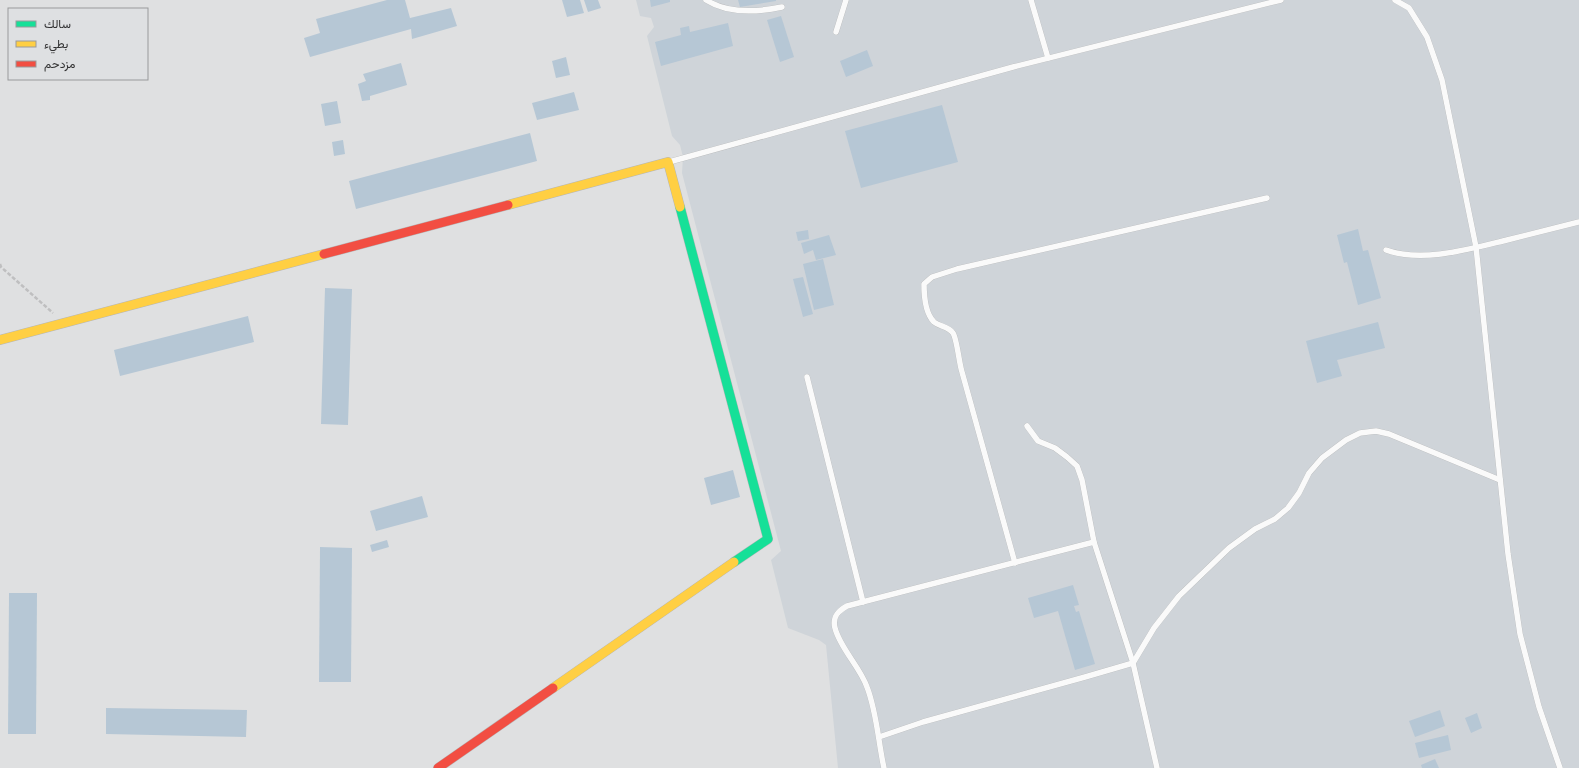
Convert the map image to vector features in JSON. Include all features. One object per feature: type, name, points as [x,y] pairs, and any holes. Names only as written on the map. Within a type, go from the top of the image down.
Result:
[{"type":"street","points":[[0,340],[668,162],[768,539],[438,768]]},
{"type":"lane","points":[[706,0],[712,4],[743,11],[763,11],[782,7]]},
{"type":"lane","points":[[836,32],[846,0]]},
{"type":"lane","points":[[1031,0],[1048,58]]},
{"type":"lane","points":[[668,162],[1048,58],[1281,0]]},
{"type":"lane","points":[[1395,0],[1409,8],[1426,37],[1442,80],[1476,247],[1508,554],[1520,634],[1539,707],[1560,768]]},
{"type":"lane","points":[[1015,563],[962,372],[957,353],[956,341],[953,332],[934,322],[928,313],[924,284],[932,277],[951,271],[1267,198]]},
{"type":"lane","points":[[1386,250],[1403,255],[1451,252],[1579,222]]},
{"type":"lane","points":[[807,377],[863,602]]},
{"type":"lane","points":[[1027,426],[1038,441],[1055,448],[1067,457],[1076,466],[1082,480],[1094,542],[1133,663],[1158,768]]},
{"type":"lane","points":[[879,737],[923,722],[1085,678],[1133,663],[1154,628],[1179,596],[1229,548],[1256,529],[1275,519],[1288,508],[1299,493],[1309,473],[1322,458],[1346,440],[1360,433],[1376,431],[1389,434],[1500,480]]},
{"type":"lane","points":[[884,768],[879,737],[867,686],[835,628],[834,619],[839,611],[847,606],[1094,542]]},
{"type":"path","points":[[0,264],[1,267],[64,322]]},
{"type":"shaded area","points":[[636,0],[1579,0],[1579,768],[838,768],[826,645],[819,640],[788,628],[771,560],[781,551],[682,173],[683,157],[680,145],[672,136],[647,36],[654,27],[651,18],[640,16]]},
{"type":"building","points":[[387,0],[405,0],[410,18],[451,8],[457,26],[412,39],[411,29],[310,57],[304,38],[320,33],[316,19]]},
{"type":"building","points":[[562,0],[580,0],[584,13],[567,17]]},
{"type":"building","points":[[584,0],[598,0],[601,8],[588,12]]},
{"type":"building","points":[[650,0],[670,0],[670,2],[651,7]]},
{"type":"building","points":[[738,0],[776,0],[776,1],[740,7]]},
{"type":"building","points":[[781,16],[794,57],[780,62],[767,20]]},
{"type":"building","points":[[728,23],[733,46],[661,66],[655,42],[681,35],[680,28],[689,26],[690,32]]},
{"type":"building","points":[[867,50],[873,66],[846,77],[840,61]]},
{"type":"building","points":[[566,57],[570,75],[556,78],[552,61]]},
{"type":"building","points":[[401,63],[407,85],[370,96],[370,100],[362,101],[358,84],[366,81],[363,74]]},
{"type":"building","points":[[574,92],[579,110],[537,120],[532,103]]},
{"type":"building","points":[[337,101],[341,123],[325,126],[321,104]]},
{"type":"building","points":[[942,105],[958,162],[861,188],[845,131]]},
{"type":"building","points":[[530,133],[537,161],[356,209],[349,181]]},
{"type":"building","points":[[343,140],[345,154],[334,156],[332,142]]},
{"type":"building","points":[[1358,229],[1363,251],[1368,250],[1381,298],[1358,305],[1347,262],[1344,263],[1337,235]]},
{"type":"building","points":[[808,230],[809,239],[798,241],[796,232]]},
{"type":"building","points":[[829,235],[836,255],[816,260],[813,250],[804,254],[801,243]]},
{"type":"building","points":[[823,259],[834,305],[814,310],[803,264]]},
{"type":"building","points":[[803,277],[813,314],[803,317],[793,279]]},
{"type":"building","points":[[325,288],[352,289],[348,425],[321,424]]},
{"type":"building","points":[[248,316],[254,342],[120,376],[114,350]]},
{"type":"building","points":[[1378,322],[1385,348],[1337,360],[1342,376],[1317,383],[1306,341]]},
{"type":"building","points":[[733,470],[740,497],[711,505],[704,478]]},
{"type":"building","points":[[422,496],[428,517],[376,531],[370,511]]},
{"type":"building","points":[[387,540],[389,547],[372,552],[370,545]]},
{"type":"building","points":[[320,547],[352,548],[351,682],[319,682]]},
{"type":"building","points":[[1073,585],[1079,605],[1074,606],[1076,612],[1079,611],[1095,664],[1075,670],[1058,611],[1034,618],[1028,598]]},
{"type":"building","points":[[9,593],[37,593],[36,734],[8,734]]},
{"type":"building","points":[[106,708],[247,710],[246,737],[106,734]]},
{"type":"building","points":[[1440,710],[1445,726],[1415,737],[1409,721]]},
{"type":"building","points":[[1477,713],[1482,728],[1471,733],[1465,718]]},
{"type":"building","points":[[1448,735],[1451,750],[1419,758],[1415,743]]},
{"type":"building","points":[[1435,759],[1439,768],[1422,768],[1421,765]]},
{"type":"traffic: fast","points":[[680,207],[768,539],[734,562]]},
{"type":"traffic: slow","points":[[508,205],[668,162],[680,207]]},
{"type":"traffic: slow","points":[[0,340],[324,254]]},
{"type":"traffic: slow","points":[[553,688],[734,562]]},
{"type":"traffic: jam","points":[[324,254],[508,205]]},
{"type":"traffic: jam","points":[[438,768],[553,688]]}]
